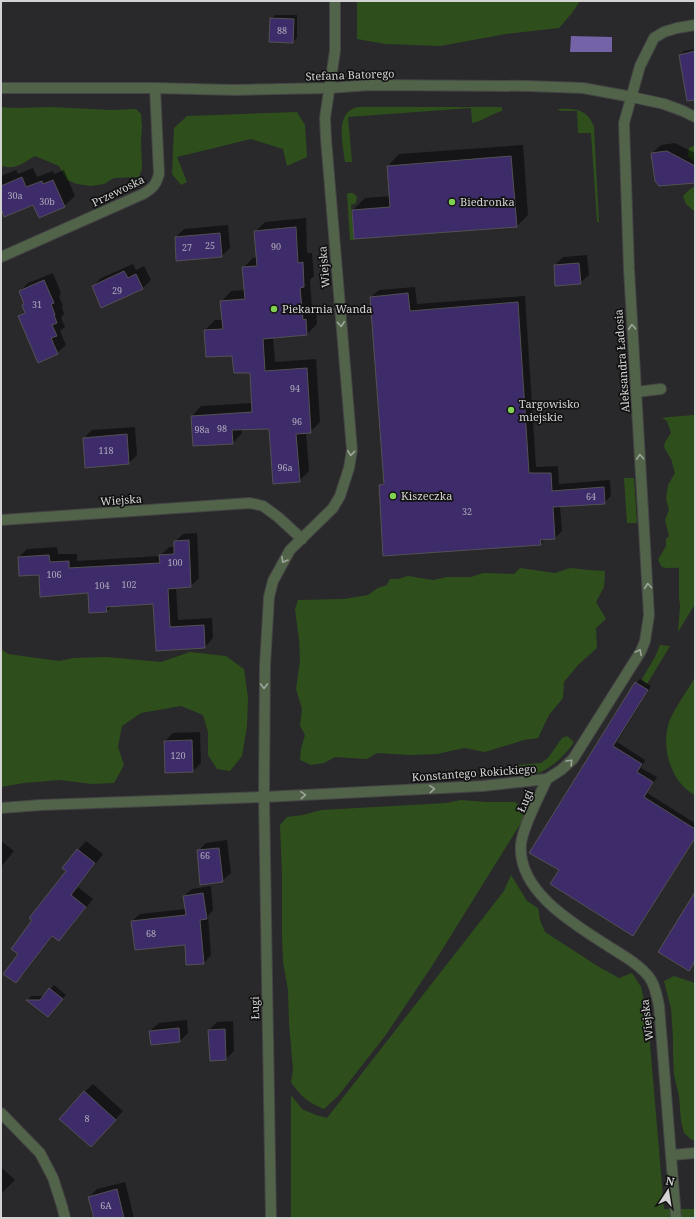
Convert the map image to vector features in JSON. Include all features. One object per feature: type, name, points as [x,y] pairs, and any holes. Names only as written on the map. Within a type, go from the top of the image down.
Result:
[{"type":"street","name":"Wiejska","points":[[264,797],[265,665],[269,597],[273,581],[290,550],[333,508],[340,496],[349,468],[352,450],[325,118],[335,51],[335,1]]},
{"type":"street","points":[[632,97],[640,66],[654,38],[664,32],[695,25]]},
{"type":"street","name":"Stefana Batorego","points":[[1,88],[155,88],[235,90],[329,88],[371,85],[528,86],[583,88],[664,104],[695,116]]},
{"type":"street","name":"Przewoska","points":[[1,257],[143,194],[153,188],[159,174],[155,88]]},
{"type":"street","name":"Aleksandra Ładosia","points":[[632,97],[625,120],[624,129],[628,250],[650,605],[648,625]]},
{"type":"street","points":[[636,392],[662,389]]},
{"type":"street","name":"Wiejska","points":[[1,520],[250,503],[263,506],[278,517],[302,539]]},
{"type":"street","name":"Konstantego Rokickiego","points":[[1,808],[483,786],[548,780],[573,759],[640,651],[645,641],[648,625]]},
{"type":"street","name":"Ługi","points":[[524,832],[548,780]]},
{"type":"street","name":"Ługi","points":[[264,797],[271,1218]]},
{"type":"street","name":"Wiejska","points":[[524,832],[521,853],[524,867],[540,895],[549,904],[576,924],[637,966],[649,978],[656,989],[659,1006],[676,1218]]},
{"type":"street","points":[[1,1113],[40,1153],[53,1178],[65,1218]]},
{"type":"street","points":[[672,1155],[695,1152]]},
{"type":"green space","points":[[357,1],[580,1],[559,28],[506,34],[440,46],[385,44],[357,39]]},
{"type":"green space","points":[[1,107],[50,107],[111,110],[136,109],[141,114],[142,127],[142,169],[139,177],[114,178],[104,184],[91,186],[77,184],[67,180],[59,166],[35,156],[15,166],[1,166]]},
{"type":"green space","points":[[358,107],[502,107],[502,111],[472,123],[471,108],[348,117],[352,162],[345,162],[342,138],[343,122],[350,110]]},
{"type":"green space","points":[[557,109],[580,111],[588,116],[594,127],[599,222],[597,222],[591,133],[578,133],[577,111],[561,111]]},
{"type":"green space","points":[[297,112],[305,125],[307,157],[287,166],[283,149],[251,139],[177,157],[187,182],[181,185],[172,174],[174,128],[187,116]]},
{"type":"green space","points":[[695,145],[695,162],[688,156],[689,148]]},
{"type":"green space","points":[[695,186],[695,212],[686,204],[683,196]]},
{"type":"green space","points":[[353,193],[357,197],[356,203],[351,205],[354,240],[350,240],[347,194]]},
{"type":"green space","points":[[695,415],[695,604],[678,632],[680,606],[679,568],[662,567],[658,560],[666,546],[666,539],[669,536],[665,520],[669,510],[666,499],[668,485],[675,473],[671,459],[664,447],[665,442],[671,433],[667,421],[662,418]]},
{"type":"green space","points":[[624,478],[634,478],[637,523],[627,523]]},
{"type":"green space","points":[[520,568],[555,573],[570,568],[605,571],[604,587],[596,602],[606,619],[596,628],[597,648],[578,665],[564,682],[563,698],[549,715],[538,738],[524,740],[485,752],[464,748],[437,754],[409,755],[377,753],[367,759],[335,757],[324,763],[311,765],[300,760],[305,735],[300,726],[302,709],[296,689],[300,661],[295,609],[298,600],[344,599],[368,595],[378,588],[387,585],[390,579],[398,579],[408,576],[433,580],[447,577],[471,577],[483,573],[514,574]]},
{"type":"green space","points":[[660,645],[670,646],[647,684],[642,679]]},
{"type":"green space","points":[[1,649],[8,654],[59,661],[74,658],[107,657],[161,662],[190,652],[226,656],[244,669],[248,698],[247,726],[242,756],[230,771],[217,769],[208,755],[208,732],[203,715],[181,706],[141,713],[122,726],[118,747],[124,765],[114,783],[92,784],[60,780],[24,783],[1,787]]},
{"type":"green space","points":[[694,679],[695,795],[685,788],[674,774],[668,757],[666,739],[671,716]]},
{"type":"green space","points":[[567,736],[574,742],[556,763],[544,771],[531,775],[520,769],[518,765],[541,763],[548,758],[562,738]]},
{"type":"green space","points":[[461,800],[515,802],[523,808],[524,818],[432,966],[385,1036],[338,1096],[324,1109],[319,1107],[309,1102],[301,1095],[291,1082],[293,1070],[288,990],[283,962],[280,825],[287,817],[303,815],[321,810],[446,803]]},
{"type":"green space","points":[[511,875],[527,901],[538,908],[540,920],[545,932],[599,967],[619,978],[632,973],[641,987],[647,1013],[649,1032],[664,1209],[695,1209],[695,1218],[291,1218],[291,1095],[302,1109],[327,1118],[504,891]]},
{"type":"green space","points":[[674,976],[695,983],[695,1140],[692,1140],[684,1133],[681,1121],[679,1096],[674,1075],[671,1008],[664,981]]},
{"type":"shaded area","points":[[571,36],[612,37],[612,52],[570,52]]},
{"type":"building","points":[[270,18],[294,19],[293,43],[269,42]]},
{"type":"building","points":[[695,51],[695,100],[687,101],[679,55]]},
{"type":"building","points":[[667,151],[695,166],[695,183],[659,186],[655,181],[651,153]]},
{"type":"building","name":"Biedronka","points":[[511,156],[517,227],[354,239],[352,210],[390,207],[387,166]]},
{"type":"building","points":[[22,177],[26,187],[42,181],[43,184],[53,180],[65,207],[39,218],[33,205],[4,217],[1,208],[1,186]]},
{"type":"building","points":[[296,227],[298,263],[303,262],[304,287],[300,288],[303,320],[306,319],[307,335],[263,339],[265,371],[307,368],[311,433],[296,434],[300,482],[273,484],[269,429],[232,430],[233,444],[193,446],[191,416],[252,412],[250,373],[234,373],[232,356],[206,357],[204,330],[223,329],[220,301],[245,299],[242,267],[257,266],[254,231]]},
{"type":"building","points":[[220,233],[222,257],[176,261],[175,237]]},
{"type":"building","points":[[579,263],[581,284],[555,286],[554,265]]},
{"type":"building","points":[[124,271],[128,278],[136,274],[143,289],[101,308],[92,286]]},
{"type":"building","points":[[44,280],[54,303],[51,304],[57,323],[52,325],[57,336],[51,338],[58,354],[38,363],[18,316],[25,313],[22,305],[24,304],[19,291]]},
{"type":"building","points":[[408,293],[410,311],[518,302],[529,473],[551,473],[552,491],[604,487],[605,504],[553,507],[555,539],[540,540],[541,545],[383,556],[379,485],[384,484],[370,297]]},
{"type":"building","points":[[127,434],[129,464],[85,468],[83,438]]},
{"type":"building","points":[[189,540],[191,587],[168,589],[170,627],[204,625],[205,648],[156,651],[153,604],[106,607],[107,612],[89,613],[88,593],[40,597],[39,575],[19,576],[18,557],[49,555],[50,562],[69,561],[69,568],[160,563],[159,555],[174,554],[174,541]]},
{"type":"building","points":[[635,682],[648,690],[613,746],[642,764],[637,772],[653,782],[644,797],[695,829],[695,838],[633,936],[550,884],[559,870],[529,853]]},
{"type":"building","points":[[192,740],[193,772],[165,773],[164,741]]},
{"type":"building","points":[[219,848],[223,882],[200,885],[197,850]]},
{"type":"building","points":[[77,849],[95,863],[71,895],[86,907],[59,941],[52,936],[16,983],[3,974],[18,954],[11,949],[32,920],[29,918],[66,871],[62,868]]},
{"type":"building","points":[[695,892],[695,961],[689,971],[658,952]]},
{"type":"building","points":[[203,893],[207,919],[200,920],[204,964],[186,965],[185,945],[135,950],[131,921],[186,915],[183,896]]},
{"type":"building","points":[[49,988],[63,999],[48,1017],[26,1000],[40,1000]]},
{"type":"building","points":[[179,1028],[180,1042],[151,1045],[149,1031]]},
{"type":"building","points":[[225,1029],[226,1060],[210,1061],[208,1030]]},
{"type":"building","points":[[84,1091],[116,1120],[91,1147],[59,1119]]},
{"type":"building","points":[[117,1189],[124,1218],[94,1218],[88,1197]]},
{"type":"place","name":"Biedronka","points":[[452,202]]},
{"type":"place","name":"Piekarnia Wanda","points":[[274,309]]},
{"type":"place","name":"Targowisko miejskie","points":[[511,410]]},
{"type":"place","name":"Kiszeczka","points":[[393,496]]}]
